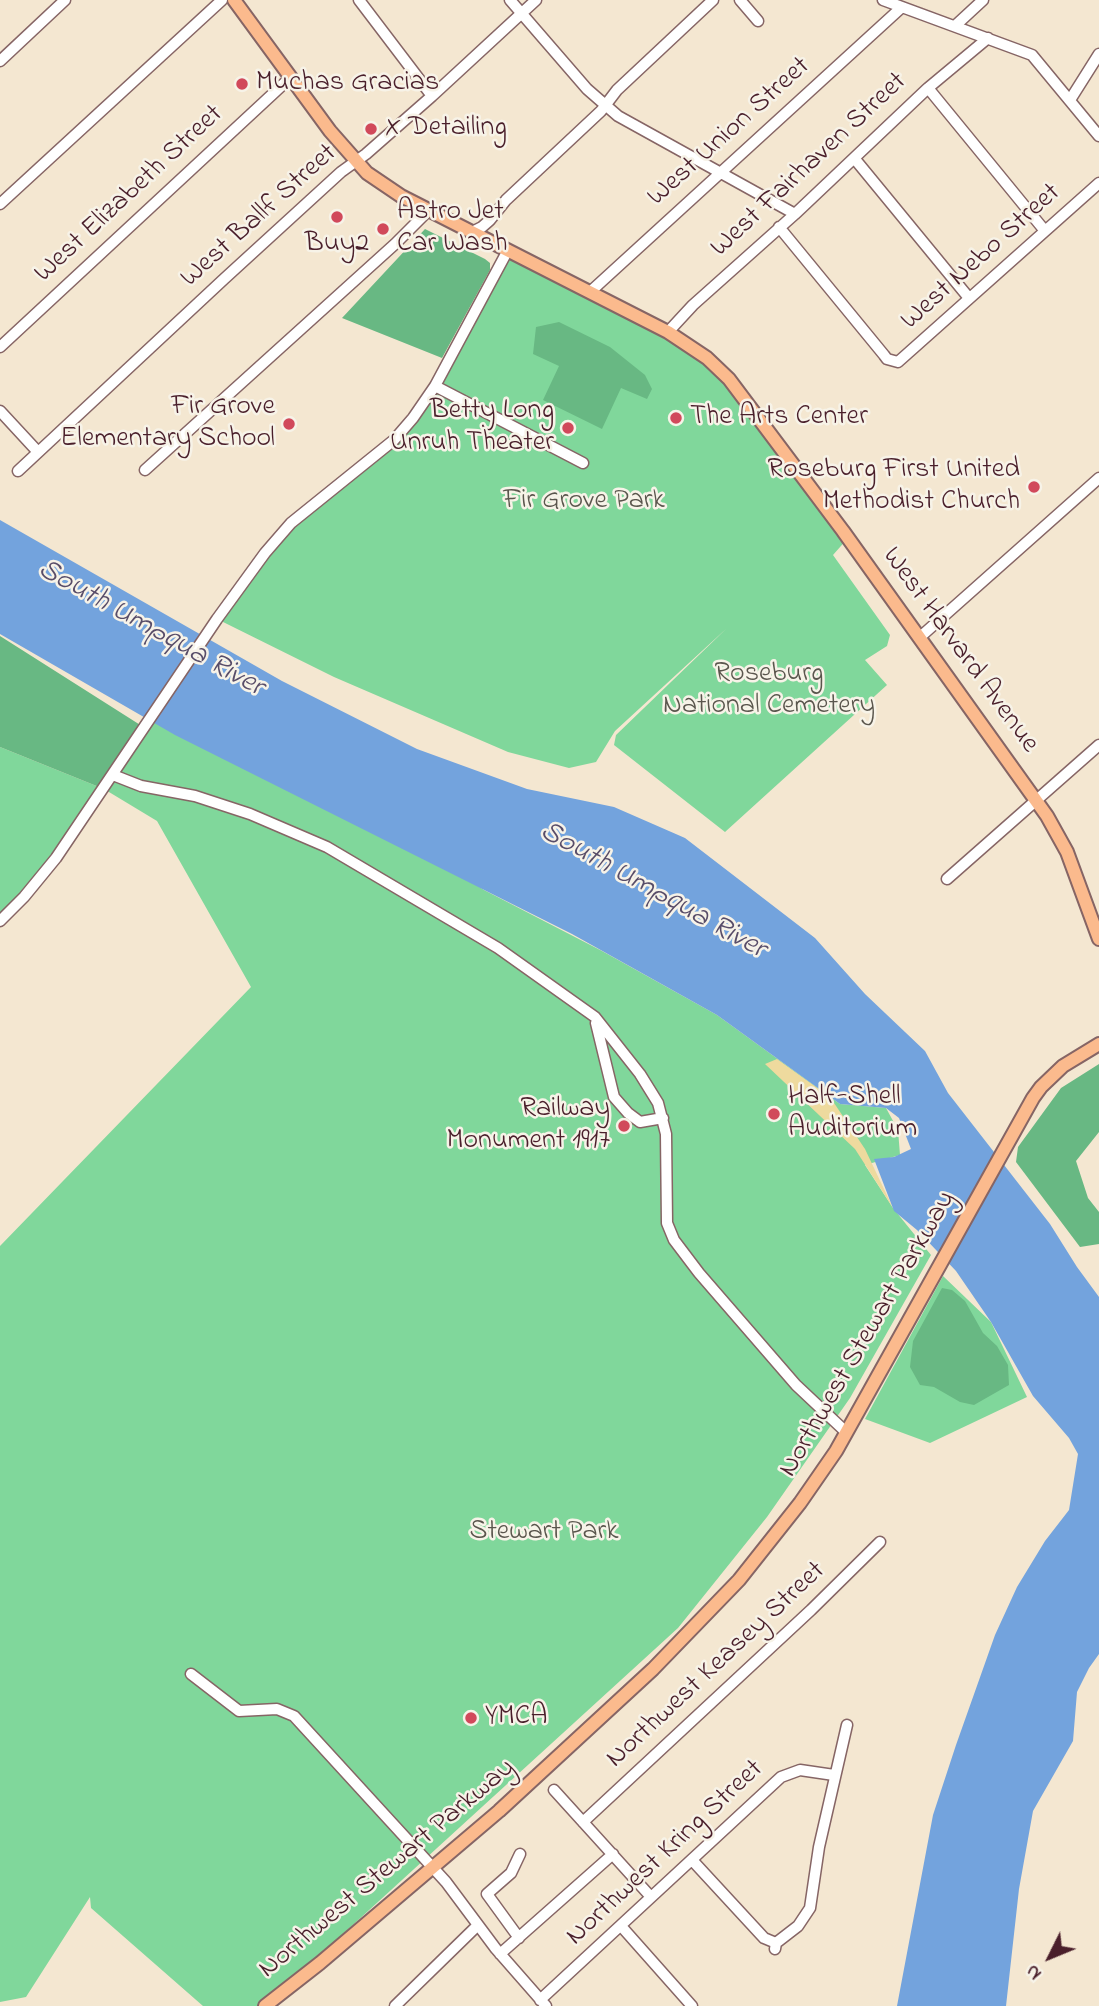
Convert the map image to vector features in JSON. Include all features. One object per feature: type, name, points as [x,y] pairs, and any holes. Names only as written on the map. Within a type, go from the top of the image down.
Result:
[{"type":"main road","name":"West Harvard Avenue","points":[[234,0],[355,162],[388,189],[668,332],[707,358],[741,392],[1036,799],[1067,852],[1099,939]]},
{"type":"main road","name":"Northwest Stewart Parkway","points":[[265,2006],[499,1811],[653,1669],[739,1580],[800,1503],[846,1432],[1032,1098],[1063,1066],[1099,1044]]},
{"type":"street","points":[[0,61],[65,0]]},
{"type":"street","points":[[0,204],[222,0]]},
{"type":"street","points":[[359,0],[432,96]]},
{"type":"street","points":[[510,0],[605,106],[795,215]]},
{"type":"street","name":"West Ballf Street","points":[[18,471],[224,279],[432,96],[536,0]]},
{"type":"street","points":[[472,232],[482,228],[506,200],[605,106],[617,90],[713,0]]},
{"type":"street","points":[[740,0],[758,21]]},
{"type":"street","points":[[883,0],[1032,55],[1099,136]]},
{"type":"street","points":[[956,25],[982,0]]},
{"type":"street","name":"West Union Street","points":[[590,292],[902,7]]},
{"type":"street","name":"West Fairhaven Street","points":[[668,332],[928,88],[988,38]]},
{"type":"street","points":[[1070,100],[1099,54]]},
{"type":"street","name":"West Elizabeth Street","points":[[0,347],[291,77]]},
{"type":"street","points":[[928,88],[1045,231]]},
{"type":"street","points":[[854,158],[969,298]]},
{"type":"street","name":"West Nebo Street","points":[[779,227],[884,355],[893,362],[898,362],[1099,183]]},
{"type":"street","points":[[145,470],[428,211]]},
{"type":"street","points":[[0,922],[56,859],[251,571],[291,523],[394,440],[414,418],[435,386],[508,250]]},
{"type":"street","points":[[435,386],[583,463]]},
{"type":"street","points":[[0,411],[38,452]]},
{"type":"street","points":[[919,638],[1099,478]]},
{"type":"street","points":[[947,879],[1099,745]]},
{"type":"street","points":[[113,775],[141,786],[195,796],[250,814],[327,847],[498,948],[595,1017],[653,1092],[663,1118],[666,1134],[667,1223],[674,1240],[699,1273],[796,1385],[846,1432]]},
{"type":"street","points":[[595,1017],[614,1097],[640,1122],[663,1118]]},
{"type":"street","name":"Northwest Keasey Street","points":[[583,1822],[811,1610],[880,1542]]},
{"type":"street","points":[[191,1674],[239,1711],[277,1709],[294,1716],[433,1868],[500,1955],[543,2003]]},
{"type":"street","points":[[692,1860],[764,1938],[775,1946],[785,1938],[798,1926],[810,1908],[819,1847],[847,1725]]},
{"type":"street","name":"Northwest Kring Street","points":[[543,2003],[651,1897],[781,1777],[800,1770],[834,1774]]},
{"type":"street","points":[[554,1790],[651,1897]]},
{"type":"street","points":[[519,1938],[483,1897],[511,1873],[520,1854]]},
{"type":"street","points":[[500,1955],[613,1854]]},
{"type":"street","points":[[395,2006],[478,1925]]},
{"type":"street","points":[[621,1926],[692,2006]]},
{"type":"green space","points":[[425,229],[490,263],[490,270],[442,358],[342,318]]},
{"type":"green space","name":"Fir Grove Park","points":[[508,250],[629,312],[718,367],[848,538],[833,555],[890,635],[887,646],[865,660],[887,685],[725,832],[614,745],[616,735],[727,628],[615,731],[596,762],[569,768],[508,752],[334,677],[217,619],[291,523],[405,427],[422,406]]},
{"type":"green space","points":[[559,322],[610,347],[645,375],[652,389],[647,399],[621,388],[602,429],[543,400],[559,366],[533,354],[536,327]]},
{"type":"green space","points":[[0,636],[145,728],[104,789],[0,747]]},
{"type":"green space","name":"Stewart Park","points":[[175,682],[484,890],[717,1015],[840,1104],[886,1108],[898,1130],[900,1155],[865,1165],[893,1208],[931,1255],[850,1398],[767,1517],[678,1628],[264,2006],[203,2006],[91,1908],[90,1897],[26,1997],[0,2002],[0,1246],[251,987],[157,821],[104,789]]},
{"type":"green space","points":[[0,747],[104,789],[56,858],[0,919]]},
{"type":"green space","points":[[1099,1064],[1099,1132],[1076,1161],[1088,1198],[1099,1212],[1099,1244],[1080,1247],[1016,1162],[1018,1147],[1061,1088]]},
{"type":"green space","points":[[943,1276],[991,1322],[1027,1397],[930,1443],[865,1419]]},
{"type":"green space","points":[[942,1288],[952,1290],[965,1301],[983,1333],[997,1346],[1008,1365],[1009,1385],[974,1405],[960,1402],[934,1387],[920,1385],[910,1367],[913,1341]]},
{"type":"sand","points":[[777,1059],[830,1097],[865,1149],[893,1208],[855,1149],[765,1064]]},
{"type":"water","name":"South Umpqua River","points":[[0,520],[282,681],[417,749],[527,789],[614,807],[685,838],[815,938],[865,994],[925,1051],[948,1093],[1050,1224],[1099,1297],[1099,1654],[1077,1692],[1073,1741],[1033,1811],[1019,1889],[1006,2006],[897,2006],[933,1815],[995,1635],[1017,1587],[1045,1541],[1069,1510],[1078,1454],[1069,1438],[1033,1396],[991,1322],[956,1271],[917,1230],[894,1211],[874,1159],[894,1157],[911,1149],[899,1118],[886,1108],[840,1104],[717,1015],[572,934],[175,735],[0,634]]},
{"type":"place","name":"Muchas Gracias","points":[[242,84]]},
{"type":"place","name":"X Detailing","points":[[371,129]]},
{"type":"place","name":"Buy2","points":[[337,217]]},
{"type":"place","name":"Astro Jet Car Wash","points":[[383,229]]},
{"type":"place","name":"The Arts Center","points":[[676,418]]},
{"type":"place","name":"Fir Grove Elementary School","points":[[289,424]]},
{"type":"place","name":"Betty Long Unruh Theater","points":[[568,428]]},
{"type":"place","name":"Roseburg First United Methodist Church","points":[[1034,487]]},
{"type":"place","name":"Half-Shell Auditorium","points":[[774,1114]]},
{"type":"place","name":"Railway Monument 1917","points":[[624,1126]]},
{"type":"place","name":"YMCA","points":[[471,1718]]},
{"type":"park label","name":"Roseburg National Cemetery","points":[[769,691]]}]
